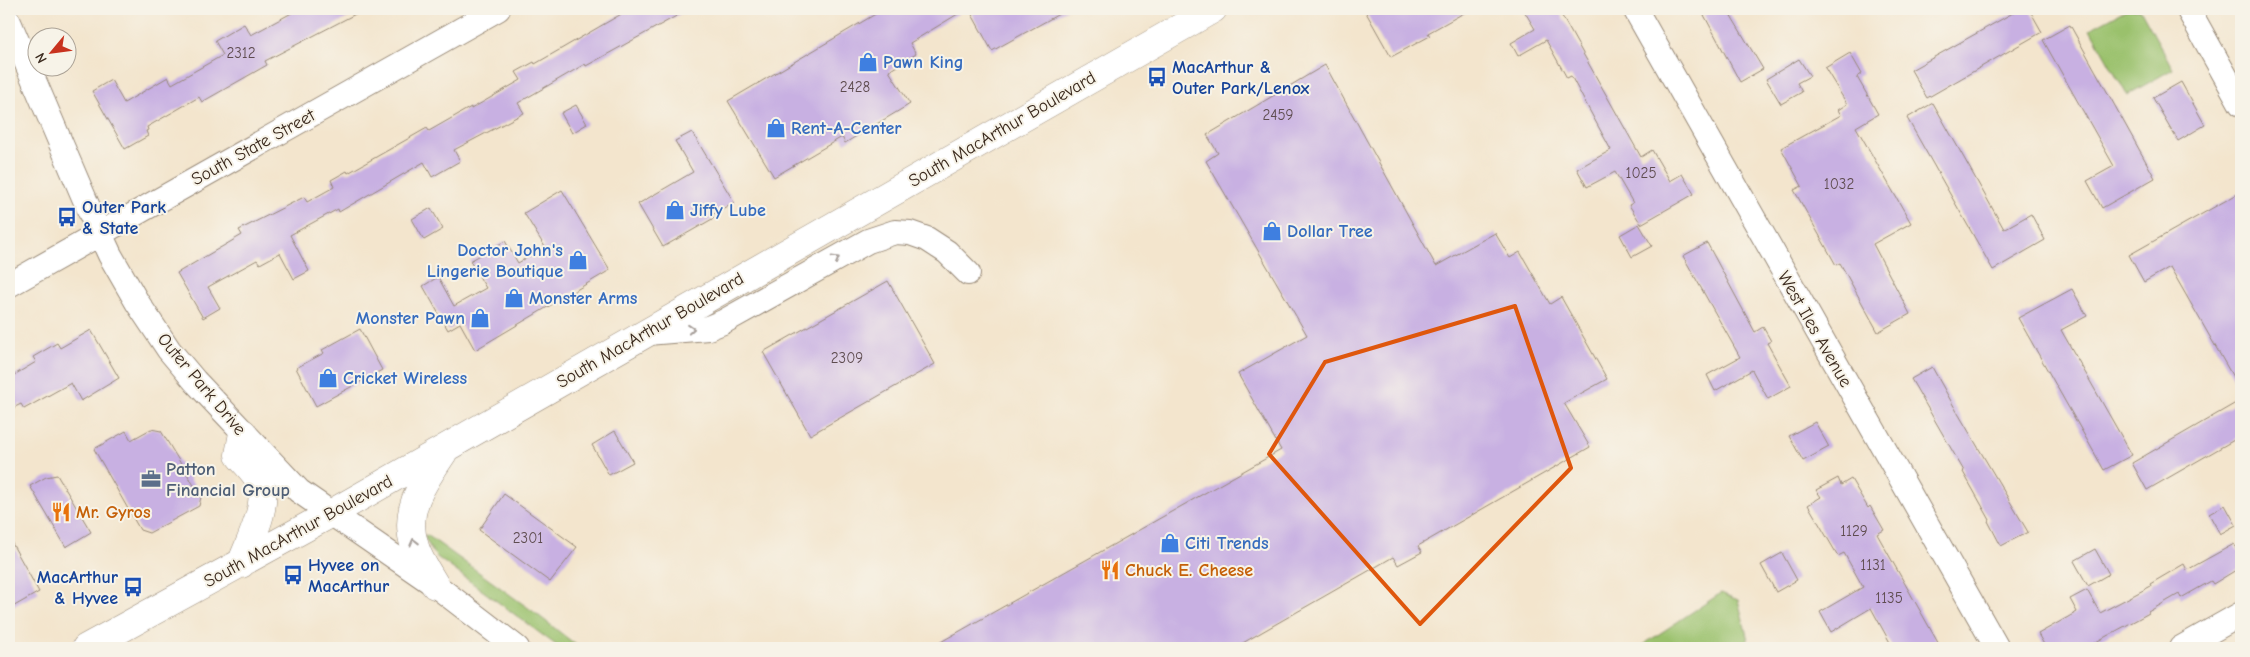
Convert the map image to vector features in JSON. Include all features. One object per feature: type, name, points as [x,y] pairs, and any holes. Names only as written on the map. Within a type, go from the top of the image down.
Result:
[{"type":"main road","name":"South MacArthur Boulevard","points":[[86,648],[332,513],[1213,9]]},
{"type":"main road","points":[[240,564],[256,528],[262,499],[260,482],[239,455],[242,433]]},
{"type":"main road","points":[[435,585],[415,548],[410,520],[418,491],[447,447]]},
{"type":"street","name":"South State Street","points":[[9,285],[498,9]]},
{"type":"street","name":"West Iles Avenue","points":[[1635,9],[1997,648]]},
{"type":"street","points":[[2188,9],[2241,104]]},
{"type":"street","name":"Outer Park Drive","points":[[9,22],[100,233],[137,302],[169,350],[242,433],[299,491],[435,585],[518,648]]},
{"type":"street","points":[[643,334],[708,328],[723,322],[868,241],[895,232],[910,233],[927,239],[947,252],[968,273]]},
{"type":"street","points":[[2181,648],[2241,614]]},
{"type":"highlighted area","points":[[1515,306],[1571,468],[1420,624],[1269,454],[1325,362]]},
{"type":"green space","points":[[2127,9],[2140,9],[2173,69],[2127,95],[2090,29]]},
{"type":"green space","points":[[427,535],[534,612],[580,648],[560,648],[437,557],[424,536]]},
{"type":"green space","points":[[1721,593],[1738,600],[1750,648],[1638,648]]},
{"type":"building","points":[[299,9],[365,9],[265,61],[267,65],[202,102],[199,97],[147,127],[148,136],[125,149],[92,91],[111,80],[124,103],[168,77],[172,84],[223,55],[215,41],[244,24],[251,35]]},
{"type":"building","points":[[630,9],[689,9],[586,66],[585,64],[518,103],[524,113],[454,150],[460,161],[432,177],[424,162],[339,212],[338,209],[290,235],[309,271],[294,279],[280,253],[260,264],[257,260],[208,287],[220,308],[203,318],[177,273],[242,235],[239,230],[304,197],[307,202],[334,187],[331,180],[347,171],[348,173],[427,128],[429,131],[471,107],[471,109],[521,80],[516,72],[534,62],[535,64]]},
{"type":"building","points":[[884,9],[966,9],[910,43],[916,54],[889,71],[910,104],[845,143],[842,137],[774,177],[728,101]]},
{"type":"building","points":[[969,9],[1068,9],[992,51]]},
{"type":"building","points":[[1364,9],[1471,9],[1428,33],[1430,36],[1391,57]]},
{"type":"building","points":[[1523,9],[1558,9],[1641,157],[1652,150],[1670,181],[1682,174],[1694,194],[1641,224],[1629,205],[1633,203],[1615,172],[1587,187],[1577,169],[1611,150],[1571,76],[1567,78],[1546,40],[1518,56],[1511,43],[1535,29]]},
{"type":"building","points":[[1715,9],[1727,9],[1763,69],[1740,82],[1704,15]]},
{"type":"building","points":[[2020,9],[2029,9],[2042,32],[1927,98],[1911,70]]},
{"type":"building","points":[[2070,25],[2155,178],[2102,208],[2087,181],[2114,166],[2043,40]]},
{"type":"building","points":[[1850,53],[1862,74],[1857,77],[1878,114],[1856,127],[1911,223],[1873,244],[1910,314],[1878,332],[1840,263],[1836,265],[1794,190],[1802,186],[1781,148],[1841,115],[1838,110],[1847,104],[1825,68]]},
{"type":"building","points":[[1799,59],[1810,76],[1797,83],[1802,92],[1781,104],[1766,79]]},
{"type":"building","points":[[1325,65],[1436,266],[1495,233],[1510,258],[1520,252],[1550,304],[1561,297],[1607,379],[1564,403],[1590,447],[1418,546],[1422,552],[1398,565],[1393,557],[1234,648],[930,648],[1281,450],[1238,374],[1307,335],[1206,161],[1218,153],[1207,135]]},
{"type":"building","points":[[2181,82],[2205,125],[2178,141],[2153,98]]},
{"type":"building","points":[[1933,103],[2004,229],[2031,214],[2045,240],[1993,270],[1907,118]]},
{"type":"building","points":[[576,105],[587,124],[572,133],[561,113]]},
{"type":"building","points":[[692,132],[734,202],[712,215],[714,218],[663,247],[638,204],[693,172],[675,141]]},
{"type":"building","points":[[562,190],[610,270],[475,350],[460,323],[448,330],[423,286],[438,277],[454,306],[486,288],[470,261],[505,241],[518,263],[545,247],[524,213]]},
{"type":"building","points":[[2241,192],[2241,391],[2170,267],[2144,282],[2129,255]]},
{"type":"building","points":[[431,208],[443,229],[424,240],[412,219]]},
{"type":"building","points":[[1639,224],[1652,246],[1632,257],[1620,235]]},
{"type":"building","points":[[1707,243],[1755,332],[1763,327],[1771,341],[1767,343],[1791,386],[1768,399],[1752,370],[1715,391],[1707,375],[1740,357],[1683,256]]},
{"type":"building","points":[[888,281],[935,364],[810,435],[763,352]]},
{"type":"building","points":[[2072,289],[2087,316],[2061,330],[2132,455],[2104,470],[2018,318]]},
{"type":"building","points":[[360,329],[382,370],[316,406],[296,368],[324,353],[322,350]]},
{"type":"building","points":[[91,330],[119,378],[81,401],[71,383],[24,409],[21,404],[9,410],[9,378],[36,362],[33,357],[57,343],[60,348]]},
{"type":"building","points":[[1932,367],[2028,532],[2001,546],[1988,521],[1990,520],[1964,471],[1911,379]]},
{"type":"building","points":[[2241,400],[2241,436],[2147,490],[2132,463]]},
{"type":"building","points":[[1815,422],[1829,447],[1803,461],[1789,436]]},
{"type":"building","points":[[151,429],[161,431],[201,497],[199,506],[149,533],[140,530],[94,449],[126,431],[131,440]]},
{"type":"building","points":[[615,431],[633,462],[609,475],[592,445]]},
{"type":"building","points":[[57,475],[91,532],[66,547],[30,486],[46,477]]},
{"type":"building","points":[[1838,478],[1841,485],[1851,479],[1868,508],[1870,506],[1884,530],[1877,534],[1941,648],[1893,648],[1871,608],[1831,632],[1820,612],[1863,587],[1844,553],[1838,556],[1808,505],[1821,497],[1816,490]]},
{"type":"building","points":[[504,494],[577,547],[550,582],[479,530]]},
{"type":"building","points":[[2225,505],[2236,525],[2220,534],[2209,514]]},
{"type":"building","points":[[9,538],[39,592],[9,609]]},
{"type":"building","points":[[2234,544],[2241,556],[2241,567],[2213,584],[2211,581],[2181,598],[2179,594],[2094,643],[2097,648],[2046,648],[2038,634],[2077,612],[2070,599],[2087,590],[2100,613],[2151,586],[2150,584],[2184,564],[2187,570]]},
{"type":"building","points":[[2095,549],[2109,574],[2088,586],[2074,561]]},
{"type":"building","points":[[1782,553],[1797,580],[1776,592],[1761,565]]},
{"type":"place","name":"Pawn King","points":[[868,62]]},
{"type":"place","name":"MacArthur & Outer Park/Lenox","points":[[1157,77]]},
{"type":"place","name":"Rent-A-Center","points":[[776,128]]},
{"type":"place","name":"Jiffy Lube","points":[[675,210]]},
{"type":"place","name":"Outer Park & State","points":[[67,217]]},
{"type":"place","name":"Dollar Tree","points":[[1272,231]]},
{"type":"place","name":"Doctor John's Lingerie Boutique","points":[[578,260]]},
{"type":"place","name":"Monster Arms","points":[[514,298]]},
{"type":"place","name":"Monster Pawn","points":[[480,318]]},
{"type":"place","name":"Cricket Wireless","points":[[328,378]]},
{"type":"place","name":"Patton Financial Group","points":[[151,479]]},
{"type":"place","name":"Mr. Gyros","points":[[61,512]]},
{"type":"place","name":"Citi Trends","points":[[1170,543]]},
{"type":"place","name":"Chuck E. Cheese","points":[[1110,570]]},
{"type":"place","name":"Hyvee on MacArthur","points":[[293,575]]},
{"type":"place","name":"MacArthur & Hyvee","points":[[133,587]]}]
